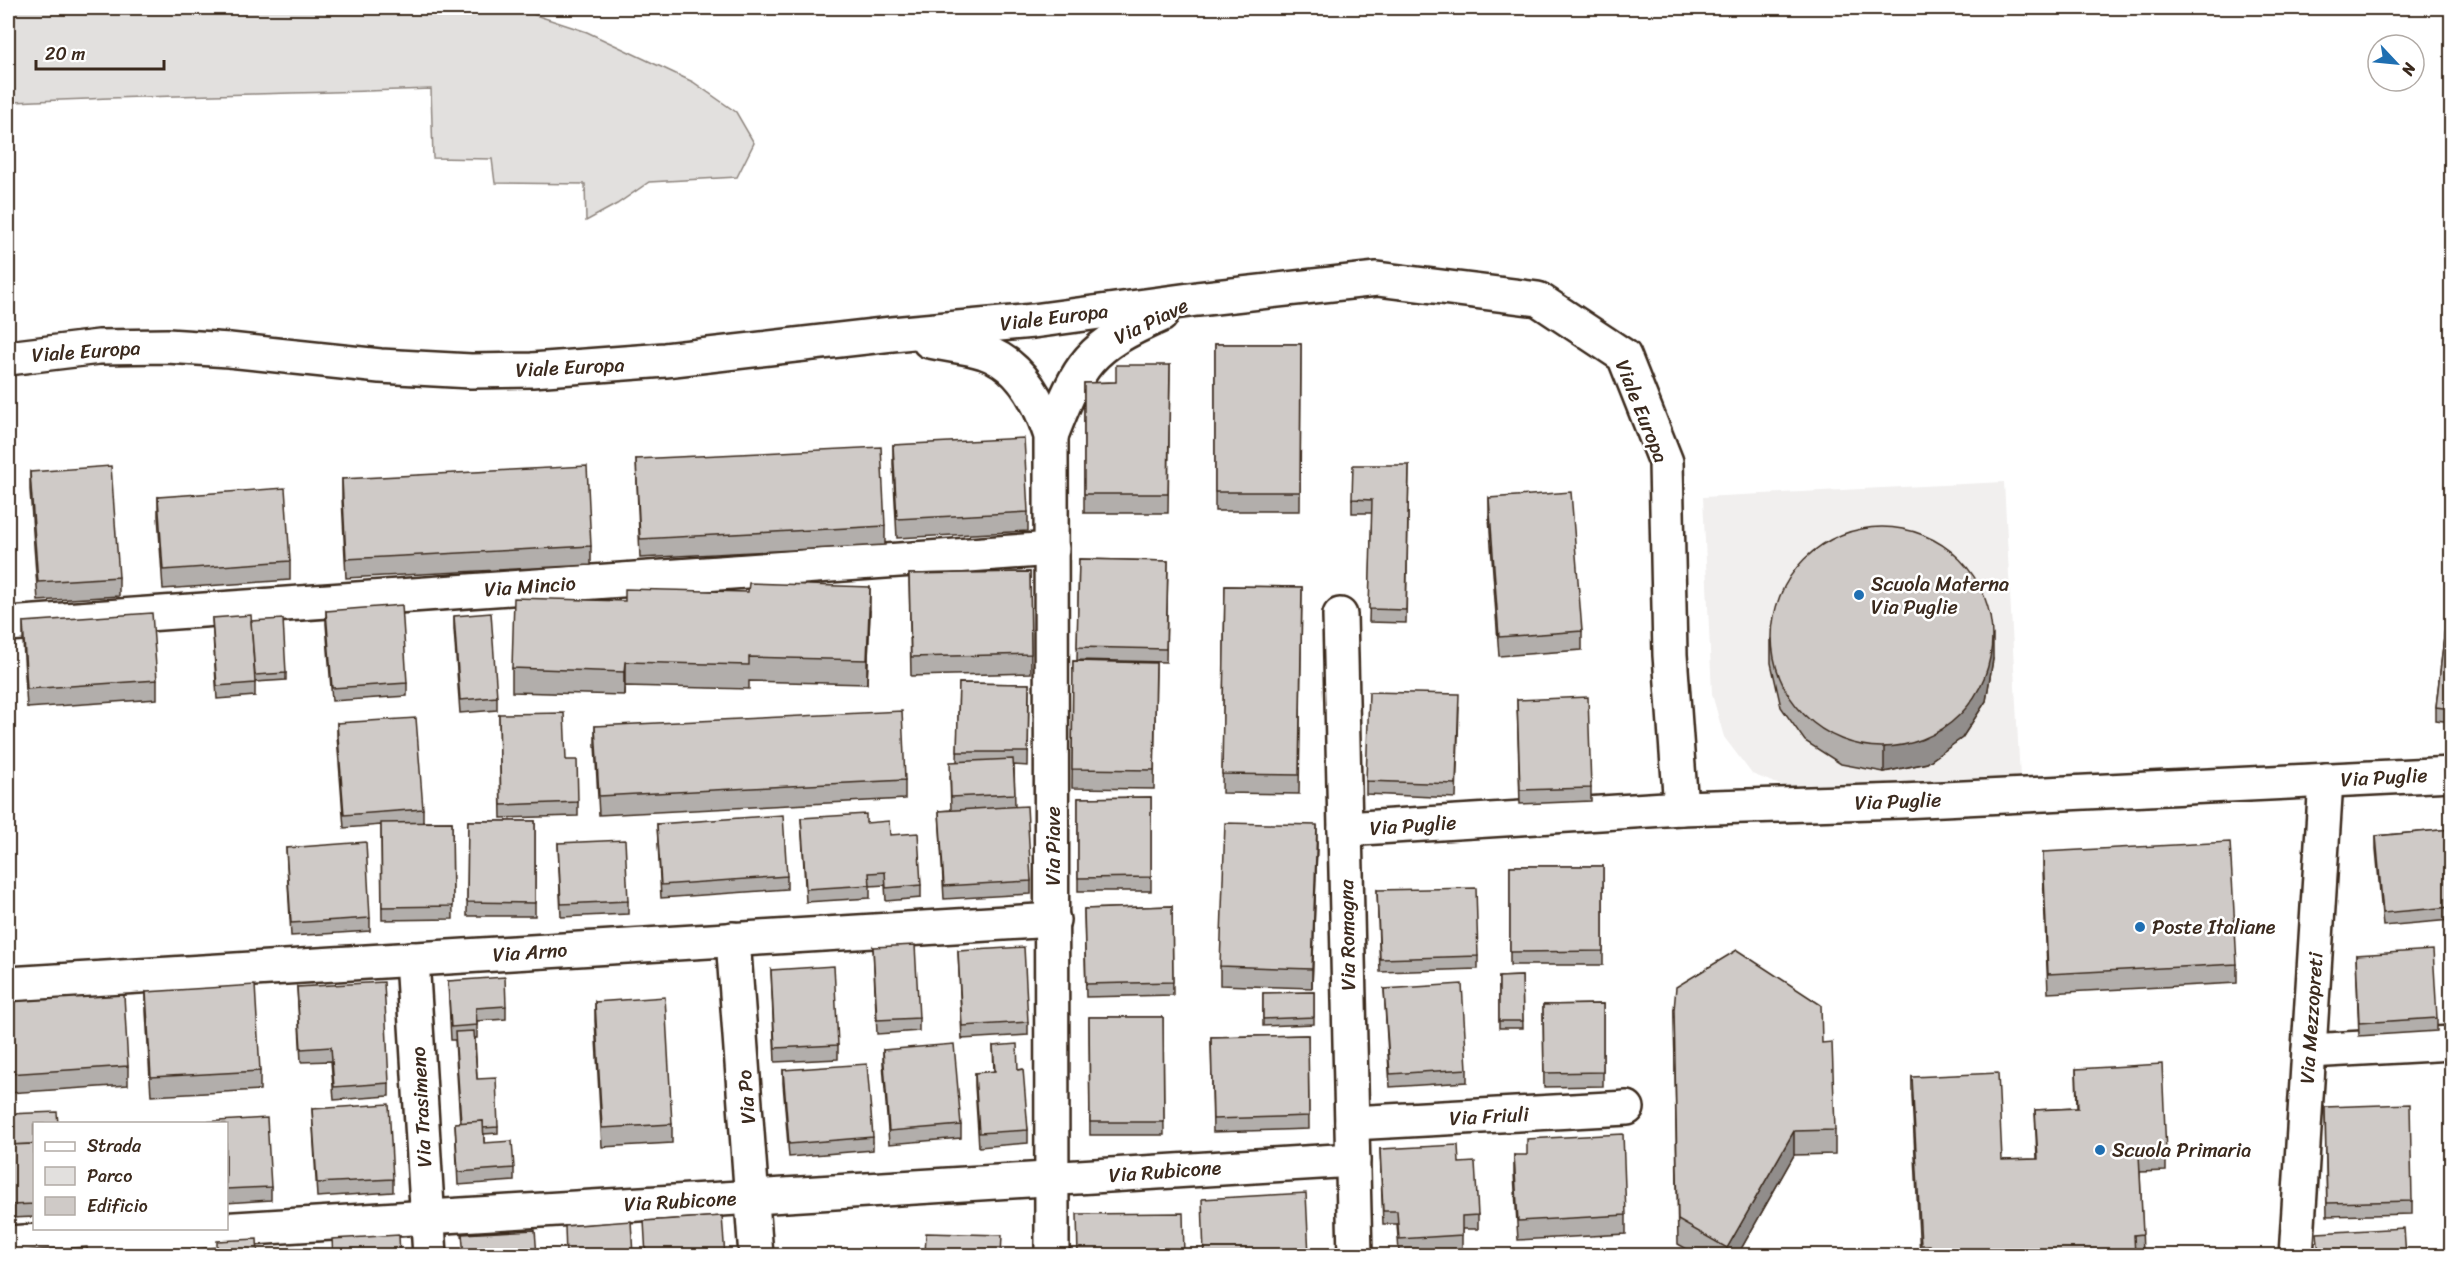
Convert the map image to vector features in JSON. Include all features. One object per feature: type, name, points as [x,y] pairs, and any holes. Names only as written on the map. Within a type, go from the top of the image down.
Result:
[{"type":"street","name":"Viale Europa","points":[[8,358],[99,348],[167,346],[229,350],[380,366],[511,370],[665,360],[892,334],[1033,321],[1197,299],[1377,279],[1538,299],[1624,356],[1666,462],[1670,655],[1681,807]]},
{"type":"street","name":"Via Piave","points":[[1051,436],[1079,372],[1095,351],[1120,333],[1197,299]]},
{"type":"street","name":"Via Piave","points":[[892,334],[985,352],[1007,365],[1025,382],[1042,407],[1051,436],[1052,1256]]},
{"type":"street","name":"Via Mincio","points":[[8,624],[1052,549]]},
{"type":"street","name":"Via Romagna","points":[[1340,615],[1355,1256]]},
{"type":"street","name":"Via Puglie","points":[[1345,829],[1681,807],[1902,801],[2451,774]]},
{"type":"street","name":"Via Mezzopreti","points":[[2296,1256],[2326,780]]},
{"type":"street","name":"Via Arno","points":[[8,984],[1053,920]]},
{"type":"street","name":"Via Po","points":[[734,939],[756,1256]]},
{"type":"street","name":"Via Trasimeno","points":[[412,959],[430,1256]]},
{"type":"street","points":[[2309,1051],[2451,1043]]},
{"type":"street","name":"Via Friuli","points":[[1352,1123],[1627,1108]]},
{"type":"street","name":"Via Rubicone","points":[[228,1229],[1353,1160]]},
{"type":"street","name":"Via Rubicone","points":[[8,1243],[210,1230]]},
{"type":"shaded area","name":"Scuola Materna Via Puglie","points":[[2004,482],[2020,778],[1842,791],[1790,789],[1752,774],[1724,737],[1712,694],[1703,497]]},
{"type":"green space","points":[[13,8],[514,8],[587,32],[693,82],[736,112],[754,143],[737,177],[649,182],[617,204],[586,221],[585,184],[495,183],[492,159],[433,158],[431,89],[14,102],[8,108],[8,16]]},
{"type":"building","points":[[1215,344],[1301,344],[1300,492],[1215,492]]},
{"type":"building","points":[[1116,365],[1170,365],[1168,494],[1084,494],[1084,383],[1116,382]]},
{"type":"building","points":[[1024,438],[1028,512],[897,519],[893,445]]},
{"type":"building","points":[[881,447],[885,526],[640,539],[636,459]]},
{"type":"building","points":[[1353,465],[1409,465],[1406,610],[1369,609],[1372,500],[1352,499]]},
{"type":"building","points":[[111,466],[119,577],[38,582],[30,472]]},
{"type":"building","points":[[587,466],[591,546],[346,559],[342,479]]},
{"type":"building","points":[[285,488],[290,561],[163,570],[158,497]]},
{"type":"building","points":[[1571,492],[1582,631],[1499,637],[1489,498]]},
{"type":"building","points":[[1882,527],[1903,529],[1924,535],[1960,559],[1984,595],[1990,616],[1992,637],[1990,658],[1984,679],[1960,715],[1924,739],[1903,745],[1882,747],[1861,745],[1840,739],[1804,715],[1780,679],[1774,658],[1772,637],[1774,616],[1780,595],[1804,559],[1840,535],[1861,529]]},
{"type":"building","points":[[1079,559],[1168,561],[1166,649],[1077,647]]},
{"type":"building","points":[[1030,572],[1031,654],[911,657],[909,574]]},
{"type":"building","points":[[2451,576],[2451,709],[2436,707]]},
{"type":"building","points":[[749,583],[870,587],[867,660],[749,657],[749,665],[625,662],[624,672],[512,668],[514,598],[625,601],[625,589],[748,592]]},
{"type":"building","points":[[1225,586],[1302,587],[1299,775],[1222,774]]},
{"type":"building","points":[[402,605],[407,683],[332,688],[326,611]]},
{"type":"building","points":[[152,613],[157,680],[27,689],[23,622]]},
{"type":"building","points":[[491,613],[497,697],[460,700],[454,616]]},
{"type":"building","points":[[251,615],[255,683],[217,686],[212,618]]},
{"type":"building","points":[[283,619],[286,673],[255,675],[251,621]]},
{"type":"building","points":[[1073,661],[1156,663],[1154,770],[1072,769]]},
{"type":"building","points":[[959,683],[1029,684],[1028,752],[957,752]]},
{"type":"building","points":[[1369,692],[1459,694],[1456,784],[1366,781]]},
{"type":"building","points":[[1588,697],[1591,788],[1520,790],[1517,700]]},
{"type":"building","points":[[902,711],[905,780],[599,796],[595,726]]},
{"type":"building","points":[[564,713],[566,760],[577,760],[578,802],[501,805],[499,714]]},
{"type":"building","points":[[416,718],[423,809],[344,815],[337,723]]},
{"type":"building","points":[[1013,759],[1015,794],[951,797],[950,762]]},
{"type":"building","points":[[1151,797],[1151,877],[1078,878],[1078,798]]},
{"type":"building","points":[[1027,806],[1031,881],[944,886],[939,811]]},
{"type":"building","points":[[866,814],[866,823],[889,821],[890,835],[918,833],[921,885],[886,888],[885,872],[869,873],[870,885],[806,889],[801,818]]},
{"type":"building","points":[[783,815],[787,876],[661,885],[657,824]]},
{"type":"building","points":[[468,821],[535,821],[535,903],[467,902]]},
{"type":"building","points":[[452,822],[453,906],[382,907],[381,823]]},
{"type":"building","points":[[1225,823],[1317,825],[1312,969],[1220,966]]},
{"type":"building","points":[[2451,829],[2451,907],[2383,913],[2376,836]]},
{"type":"building","points":[[625,840],[628,901],[561,904],[558,843]]},
{"type":"building","points":[[366,842],[370,918],[291,923],[286,848]]},
{"type":"building","name":"Poste Italiane","points":[[2230,842],[2237,964],[2048,974],[2043,852]]},
{"type":"building","points":[[1510,866],[1603,866],[1603,951],[1510,952]]},
{"type":"building","points":[[1476,888],[1478,956],[1380,959],[1377,890]]},
{"type":"building","points":[[1172,906],[1173,982],[1086,984],[1084,909]]},
{"type":"building","points":[[915,945],[919,1018],[877,1020],[873,947]]},
{"type":"building","points":[[1024,947],[1028,1022],[962,1026],[958,951]]},
{"type":"building","points":[[1737,950],[1821,1005],[1822,1043],[1832,1042],[1835,1130],[1794,1131],[1727,1248],[1678,1220],[1674,1010],[1676,987]]},
{"type":"building","points":[[2433,950],[2437,1018],[2359,1023],[2356,955]]},
{"type":"building","points":[[834,966],[838,1045],[775,1048],[771,970]]},
{"type":"building","points":[[1522,976],[1523,1021],[1499,1021],[1499,977]]},
{"type":"building","points":[[505,977],[506,1006],[476,1008],[477,1025],[451,1027],[448,981]]},
{"type":"building","points":[[384,982],[389,1083],[334,1087],[331,1047],[301,1049],[297,987]]},
{"type":"building","points":[[1462,984],[1467,1069],[1390,1074],[1384,989]]},
{"type":"building","points":[[255,985],[260,1071],[151,1077],[146,992]]},
{"type":"building","points":[[1314,992],[1314,1017],[1263,1019],[1263,993]]},
{"type":"building","points":[[124,995],[128,1066],[8,1074],[8,1002]]},
{"type":"building","points":[[665,997],[672,1124],[602,1128],[595,1002]]},
{"type":"building","points":[[1603,1004],[1603,1072],[1544,1073],[1543,1005]]},
{"type":"building","points":[[1089,1017],[1163,1017],[1164,1122],[1090,1122]]},
{"type":"building","points":[[474,1031],[477,1079],[496,1078],[498,1127],[483,1128],[483,1121],[461,1123],[455,1032]]},
{"type":"building","points":[[1308,1035],[1309,1116],[1213,1119],[1211,1037]]},
{"type":"building","points":[[954,1044],[961,1125],[889,1131],[883,1050]]},
{"type":"building","points":[[1017,1044],[1018,1070],[1023,1069],[1028,1130],[979,1133],[975,1073],[995,1071],[993,1046]]},
{"type":"building","points":[[867,1064],[873,1137],[789,1144],[783,1070]]},
{"type":"building","name":"Scuola Primaria","points":[[2162,1064],[2166,1152],[2139,1154],[2143,1234],[2134,1235],[2135,1256],[1930,1256],[1930,1245],[1921,1245],[1912,1077],[1998,1073],[2002,1160],[2038,1159],[2035,1110],[2078,1108],[2076,1069]]},
{"type":"building","points":[[389,1104],[393,1179],[317,1183],[312,1109]]},
{"type":"building","points":[[2410,1104],[2412,1201],[2327,1203],[2325,1107]]},
{"type":"building","points":[[57,1112],[58,1122],[33,1122],[33,1144],[8,1145],[8,1114]]},
{"type":"building","points":[[267,1118],[271,1187],[228,1189],[228,1122],[202,1122]]},
{"type":"building","points":[[483,1121],[484,1143],[512,1141],[514,1168],[458,1172],[455,1123]]},
{"type":"building","points":[[1623,1134],[1626,1215],[1518,1221],[1514,1155],[1527,1155],[1527,1139]]},
{"type":"building","points":[[33,1144],[33,1204],[11,1205],[8,1145]]},
{"type":"building","points":[[1458,1145],[1459,1163],[1475,1162],[1478,1215],[1462,1216],[1462,1235],[1399,1239],[1397,1211],[1383,1211],[1380,1149]]},
{"type":"building","points":[[1306,1193],[1309,1256],[1204,1256],[1202,1199]]},
{"type":"building","points":[[1183,1213],[1184,1256],[1078,1256],[1077,1214]]},
{"type":"building","points":[[722,1216],[725,1256],[646,1256],[644,1221]]},
{"type":"building","points":[[631,1221],[633,1256],[566,1256],[565,1226]]},
{"type":"building","points":[[2404,1228],[2406,1256],[2319,1256],[2317,1233]]},
{"type":"building","points":[[535,1230],[537,1256],[464,1256],[462,1234]]},
{"type":"building","points":[[926,1233],[1002,1235],[1001,1256],[925,1256]]},
{"type":"building","points":[[399,1235],[400,1256],[333,1256],[332,1239]]},
{"type":"building","points":[[257,1239],[258,1256],[217,1256],[217,1241]]},
{"type":"building","points":[[87,1247],[88,1256],[8,1256],[8,1252]]},
{"type":"building","points":[[1619,1254],[1619,1256],[1594,1256]]},
{"type":"place","name":"Scuola Materna Via Puglie","points":[[1859,595]]},
{"type":"place","name":"Poste Italiane","points":[[2140,927]]},
{"type":"place","name":"Scuola Primaria","points":[[2100,1150]]}]
